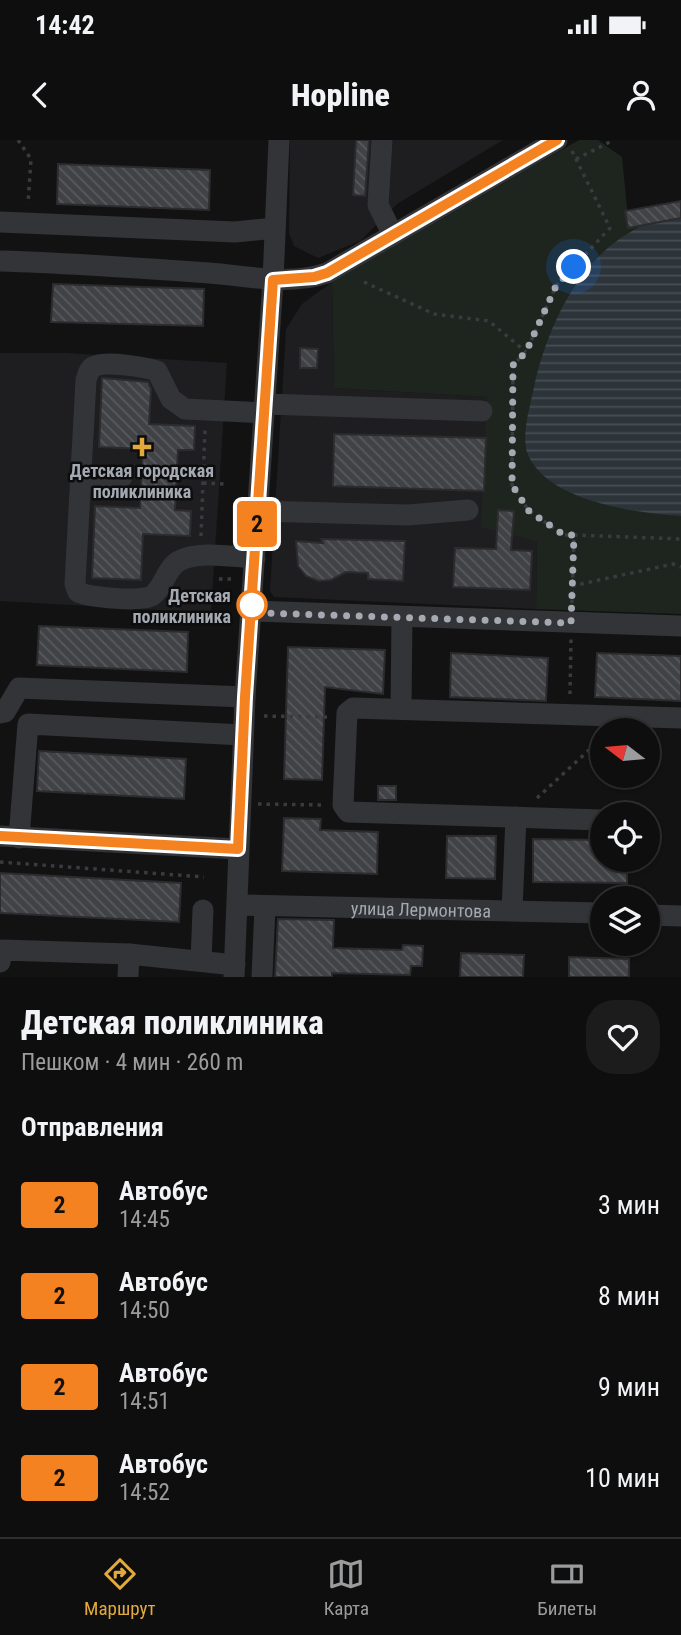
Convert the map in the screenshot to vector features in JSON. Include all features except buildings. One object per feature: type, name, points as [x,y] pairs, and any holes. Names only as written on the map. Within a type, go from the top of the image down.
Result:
[{"type":"street","points":[[0,962],[2,950],[129,954],[201,961],[235,971],[243,734],[273,280],[278,140]]},
{"type":"street","points":[[382,140],[378,205],[393,235]]},
{"type":"street","points":[[0,261],[220,274],[273,280],[314,277],[327,273],[557,140]]},
{"type":"street","points":[[0,222],[235,232],[275,228]]},
{"type":"street","points":[[26,223],[27,262]]},
{"type":"street","points":[[255,558],[200,556],[177,562],[153,595],[144,598],[87,596],[78,592],[75,584],[86,380],[89,370],[96,365],[142,367],[157,371],[171,399],[185,409],[482,411]]},
{"type":"street","points":[[81,476],[122,477]]},
{"type":"street","points":[[258,511],[408,515],[468,510]]},
{"type":"street","points":[[252,611],[681,626]]},
{"type":"street","points":[[401,708],[402,617]]},
{"type":"street","points":[[0,713],[5,712],[19,688],[245,697]]},
{"type":"street","points":[[590,820],[348,812],[343,806],[346,717],[353,708],[401,708],[681,718]]},
{"type":"street","points":[[238,849],[10,837],[28,724],[243,734]]},
{"type":"street","points":[[512,910],[516,817]]},
{"type":"street","name":"улица Лермонтова","points":[[239,905],[590,913]]},
{"type":"street","points":[[262,977],[265,906]]},
{"type":"street","points":[[201,961],[203,910]]},
{"type":"street","points":[[660,915],[681,916]]},
{"type":"street","points":[[128,977],[129,954]]},
{"type":"path","points":[[18,140],[31,159],[26,223]]},
{"type":"path","points":[[614,140],[576,159],[610,228],[556,286],[526,352],[513,365],[512,485],[529,511],[564,535],[681,539]]},
{"type":"path","points":[[365,282],[435,313],[489,321],[526,352]]},
{"type":"path","points":[[200,556],[206,410]]},
{"type":"path","points":[[203,483],[224,484]]},
{"type":"path","points":[[569,714],[574,535]]},
{"type":"path","points":[[572,586],[673,564],[681,567]]},
{"type":"path","points":[[219,579],[241,579]]},
{"type":"path","points":[[259,716],[346,717]]},
{"type":"path","points":[[516,817],[590,749]]},
{"type":"path","points":[[256,804],[343,806]]},
{"type":"path","points":[[0,862],[204,877]]},
{"type":"shaded area","points":[[290,140],[503,140],[397,204],[360,241],[318,258],[294,246],[289,233]]},
{"type":"shaded area","points":[[579,140],[598,140],[622,157],[629,228],[645,225],[587,269],[529,407],[527,454],[681,516],[681,614],[536,609],[537,541],[481,527],[487,397],[334,388],[332,282]]},
{"type":"shaded area","points":[[681,218],[681,516],[619,508],[574,494],[539,471],[528,455],[525,441],[530,406],[547,343],[569,295],[584,273],[601,254],[621,238],[644,225]]},
{"type":"shaded area","points":[[332,282],[334,388],[487,397],[537,541],[536,609],[274,597],[270,591],[286,329],[302,304]]},
{"type":"shaded area","name":"Детская городская поликлиника","points":[[0,353],[66,353],[227,363],[211,613],[0,601]]},
{"type":"bus line","name":"2","points":[[0,836],[238,849],[245,697],[273,280],[300,279],[327,273],[557,140]]},
{"type":"place","name":"Детская городская поликлиника","points":[[142,447]]},
{"type":"place","name":"Детская поликлиника","points":[[252,605]]},
{"type":"route","points":[[252,605],[252,611],[263,613],[571,623],[574,535],[564,535],[529,511],[512,485],[513,365],[526,352],[556,286],[574,267]]}]
